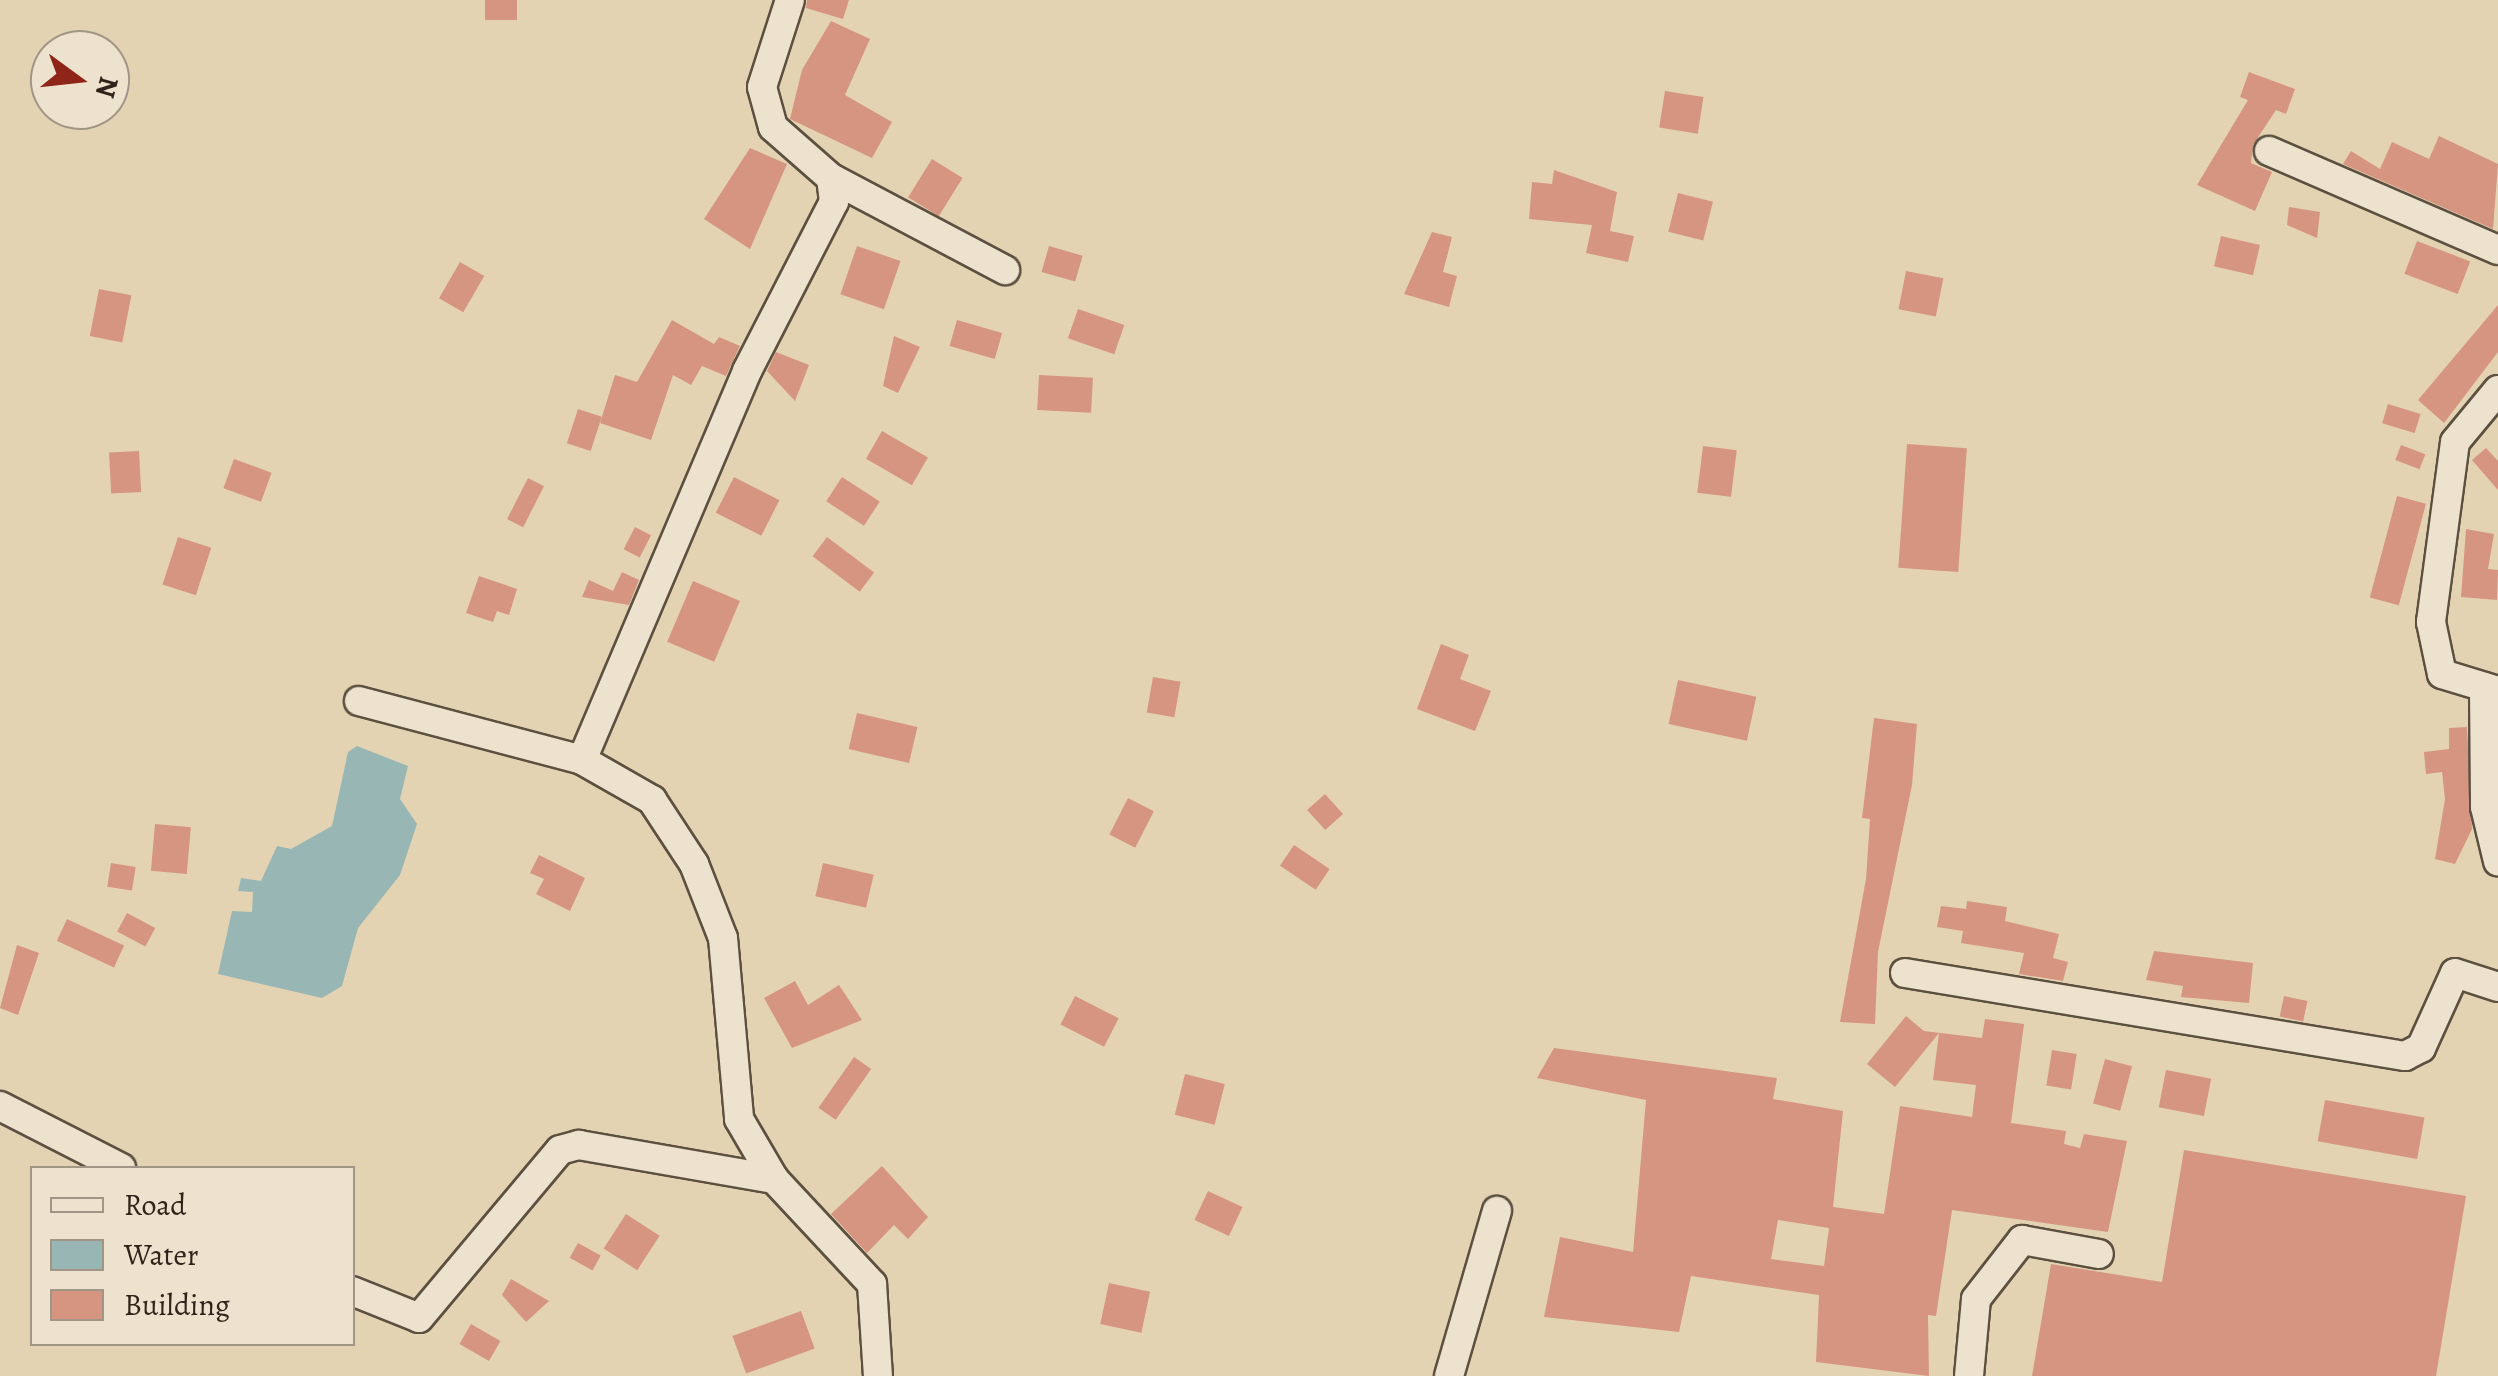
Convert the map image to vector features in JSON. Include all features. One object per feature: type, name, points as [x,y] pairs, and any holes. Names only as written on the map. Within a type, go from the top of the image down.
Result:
[{"type":"street","points":[[790,0],[762,86],[773,127],[831,178],[1005,270]]},
{"type":"street","points":[[2268,151],[2498,250]]},
{"type":"street","points":[[582,760],[747,371],[834,202],[831,178]]},
{"type":"street","points":[[2498,390],[2455,442],[2431,622],[2442,674],[2491,689],[2485,807],[2498,861]]},
{"type":"street","points":[[360,701],[582,760],[652,800],[694,864],[722,938],[730,1092],[774,1179],[872,1284],[878,1376]]},
{"type":"street","points":[[1905,973],[2405,1056],[2421,1048],[2456,973],[2498,987]]},
{"type":"street","points":[[0,1106],[116,1166]]},
{"type":"street","points":[[355,1291],[419,1318],[560,1150],[579,1145],[774,1179]]},
{"type":"street","points":[[1449,1376],[1497,1211]]},
{"type":"street","points":[[1968,1376],[1976,1299],[2022,1240],[2099,1254]]},
{"type":"water","points":[[357,746],[408,766],[400,799],[417,824],[400,875],[358,928],[342,986],[322,998],[218,974],[232,911],[252,912],[253,892],[238,891],[241,878],[261,881],[277,846],[291,849],[332,826],[348,752]]},
{"type":"building","points":[[485,0],[517,0],[517,20],[485,20]]},
{"type":"building","points":[[807,0],[849,0],[843,19],[806,8]]},
{"type":"building","points":[[831,21],[870,39],[845,95],[892,122],[872,158],[790,119],[802,70]]},
{"type":"building","points":[[2249,72],[2295,89],[2286,114],[2276,110],[2253,145],[2251,163],[2272,172],[2255,211],[2197,185],[2248,100],[2240,97]]},
{"type":"building","points":[[1665,91],[1704,97],[1698,134],[1659,128]]},
{"type":"building","points":[[2439,136],[2498,164],[2493,229],[2343,164],[2351,151],[2380,169],[2392,142],[2429,159]]},
{"type":"building","points":[[750,148],[787,164],[750,249],[704,219]]},
{"type":"building","points":[[932,159],[963,178],[939,216],[908,197]]},
{"type":"building","points":[[1554,170],[1617,192],[1610,231],[1634,236],[1628,262],[1586,253],[1592,225],[1529,219],[1532,182],[1552,184]]},
{"type":"building","points":[[1678,193],[1713,202],[1703,241],[1668,232]]},
{"type":"building","points":[[2289,207],[2320,212],[2317,238],[2287,225]]},
{"type":"building","points":[[1432,232],[1452,237],[1443,272],[1457,276],[1449,307],[1404,294]]},
{"type":"building","points":[[2221,236],[2260,245],[2253,275],[2214,266]]},
{"type":"building","points":[[2417,241],[2470,261],[2458,294],[2404,274]]},
{"type":"building","points":[[857,246],[900,261],[884,309],[840,294]]},
{"type":"building","points":[[1049,246],[1083,256],[1075,282],[1042,272]]},
{"type":"building","points":[[460,262],[484,276],[463,312],[439,298]]},
{"type":"building","points":[[1906,271],[1943,278],[1936,317],[1899,309]]},
{"type":"building","points":[[99,289],[131,295],[122,342],[90,336]]},
{"type":"building","points":[[2498,305],[2498,352],[2444,423],[2418,400]]},
{"type":"building","points":[[1078,309],[1124,325],[1114,354],[1068,338]]},
{"type":"building","points":[[672,320],[714,344],[719,337],[740,346],[726,376],[702,366],[691,385],[673,375],[651,440],[600,423],[615,375],[637,382]]},
{"type":"building","points":[[957,320],[1002,333],[995,359],[950,346]]},
{"type":"building","points":[[894,336],[920,347],[898,393],[883,386]]},
{"type":"building","points":[[776,352],[809,365],[795,401],[767,371]]},
{"type":"building","points":[[1039,375],[1093,378],[1091,413],[1037,410]]},
{"type":"building","points":[[2388,404],[2421,414],[2415,433],[2382,423]]},
{"type":"building","points":[[578,409],[602,417],[591,451],[567,443]]},
{"type":"building","points":[[882,431],[928,457],[912,485],[866,459]]},
{"type":"building","points":[[1907,444],[1967,448],[1958,572],[1898,568]]},
{"type":"building","points":[[2401,445],[2425,454],[2420,469],[2395,460]]},
{"type":"building","points":[[1703,446],[1737,450],[1731,497],[1697,493]]},
{"type":"building","points":[[2486,448],[2498,461],[2498,490],[2472,460]]},
{"type":"building","points":[[139,451],[141,492],[111,494],[109,453]]},
{"type":"building","points":[[234,459],[272,473],[261,502],[223,488]]},
{"type":"building","points":[[734,477],[779,500],[761,536],[716,513]]},
{"type":"building","points":[[842,477],[880,502],[864,526],[826,501]]},
{"type":"building","points":[[528,478],[544,486],[523,527],[507,519]]},
{"type":"building","points":[[2397,496],[2426,504],[2399,605],[2370,597]]},
{"type":"building","points":[[635,527],[651,535],[640,557],[624,549]]},
{"type":"building","points":[[2466,529],[2494,534],[2488,569],[2498,570],[2497,600],[2461,597]]},
{"type":"building","points":[[178,537],[211,548],[196,595],[163,585]]},
{"type":"building","points":[[827,537],[874,573],[860,592],[813,556]]},
{"type":"building","points":[[622,572],[639,580],[629,605],[582,597],[589,580],[613,591]]},
{"type":"building","points":[[479,576],[517,589],[509,615],[497,611],[493,622],[466,613]]},
{"type":"building","points":[[693,581],[740,601],[714,662],[667,642]]},
{"type":"building","points":[[1441,644],[1469,655],[1460,679],[1491,691],[1475,731],[1417,709]]},
{"type":"building","points":[[1153,677],[1181,682],[1174,717],[1147,712]]},
{"type":"building","points":[[1678,680],[1756,697],[1747,741],[1669,724]]},
{"type":"building","points":[[857,713],[917,727],[909,763],[849,749]]},
{"type":"building","points":[[1874,718],[1917,724],[1912,785],[1878,952],[1875,1024],[1840,1022],[1866,879],[1870,819],[1862,818]]},
{"type":"building","points":[[2467,727],[2472,829],[2455,864],[2435,859],[2445,799],[2442,772],[2426,774],[2424,752],[2449,749],[2449,728]]},
{"type":"building","points":[[1325,794],[1343,814],[1325,830],[1307,810]]},
{"type":"building","points":[[1128,798],[1154,811],[1135,848],[1109,835]]},
{"type":"building","points":[[155,824],[191,827],[187,874],[151,871]]},
{"type":"building","points":[[1294,845],[1330,869],[1316,890],[1280,866]]},
{"type":"building","points":[[539,855],[585,878],[570,911],[536,894],[544,879],[530,873]]},
{"type":"building","points":[[111,863],[136,867],[132,891],[107,887]]},
{"type":"building","points":[[823,863],[874,875],[866,908],[815,896]]},
{"type":"building","points":[[1967,901],[2007,907],[2005,921],[2059,934],[2053,958],[2068,962],[2063,981],[2019,974],[2024,953],[1961,943],[1963,931],[1937,927],[1941,906],[1966,909]]},
{"type":"building","points":[[127,913],[155,928],[145,947],[117,932]]},
{"type":"building","points":[[67,919],[124,946],[114,967],[57,941]]},
{"type":"building","points":[[17,945],[39,953],[18,1015],[0,1008]]},
{"type":"building","points":[[2154,951],[2253,963],[2249,1003],[2181,997],[2183,986],[2146,980]]},
{"type":"building","points":[[795,981],[808,1005],[839,985],[862,1020],[792,1048],[764,998]]},
{"type":"building","points":[[1075,996],[1119,1018],[1104,1047],[1060,1025]]},
{"type":"building","points":[[2284,996],[2307,1001],[2303,1022],[2280,1017]]},
{"type":"building","points":[[1906,1016],[1924,1031],[1982,1038],[1985,1019],[2024,1024],[2011,1123],[2066,1131],[2064,1144],[2080,1148],[2084,1134],[2127,1141],[2108,1232],[1952,1210],[1936,1316],[1928,1315],[1929,1376],[1816,1362],[1819,1295],[1691,1276],[1679,1332],[1544,1317],[1560,1237],[1633,1252],[1646,1100],[1537,1078],[1554,1048],[1777,1078],[1773,1099],[1843,1111],[1833,1207],[1884,1214],[1900,1106],[1972,1117],[1976,1085],[1933,1080],[1939,1033],[1895,1087],[1867,1064]],"holes":[[[1778,1220],[1829,1228],[1824,1266],[1771,1259]]]},
{"type":"building","points":[[2052,1050],[2077,1054],[2071,1089],[2046,1086]]},
{"type":"building","points":[[854,1057],[871,1069],[836,1120],[818,1108]]},
{"type":"building","points":[[2105,1059],[2132,1066],[2120,1111],[2093,1103]]},
{"type":"building","points":[[2166,1070],[2211,1079],[2204,1116],[2159,1107]]},
{"type":"building","points":[[1185,1074],[1225,1084],[1215,1125],[1175,1115]]},
{"type":"building","points":[[2325,1100],[2424,1118],[2417,1159],[2318,1141]]},
{"type":"building","points":[[2184,1150],[2466,1196],[2436,1376],[2032,1376],[2051,1264],[2162,1282]]},
{"type":"building","points":[[882,1166],[928,1217],[908,1239],[894,1225],[867,1253],[831,1214]]},
{"type":"building","points":[[1208,1191],[1242,1207],[1229,1236],[1194,1220]]},
{"type":"building","points":[[626,1214],[660,1236],[637,1270],[604,1248]]},
{"type":"building","points":[[578,1243],[601,1256],[592,1270],[570,1258]]},
{"type":"building","points":[[511,1279],[549,1301],[526,1322],[502,1295]]},
{"type":"building","points":[[1109,1283],[1150,1292],[1141,1333],[1100,1324]]},
{"type":"building","points":[[801,1311],[815,1349],[746,1374],[732,1336]]},
{"type":"building","points":[[471,1324],[500,1341],[489,1361],[460,1344]]}]
